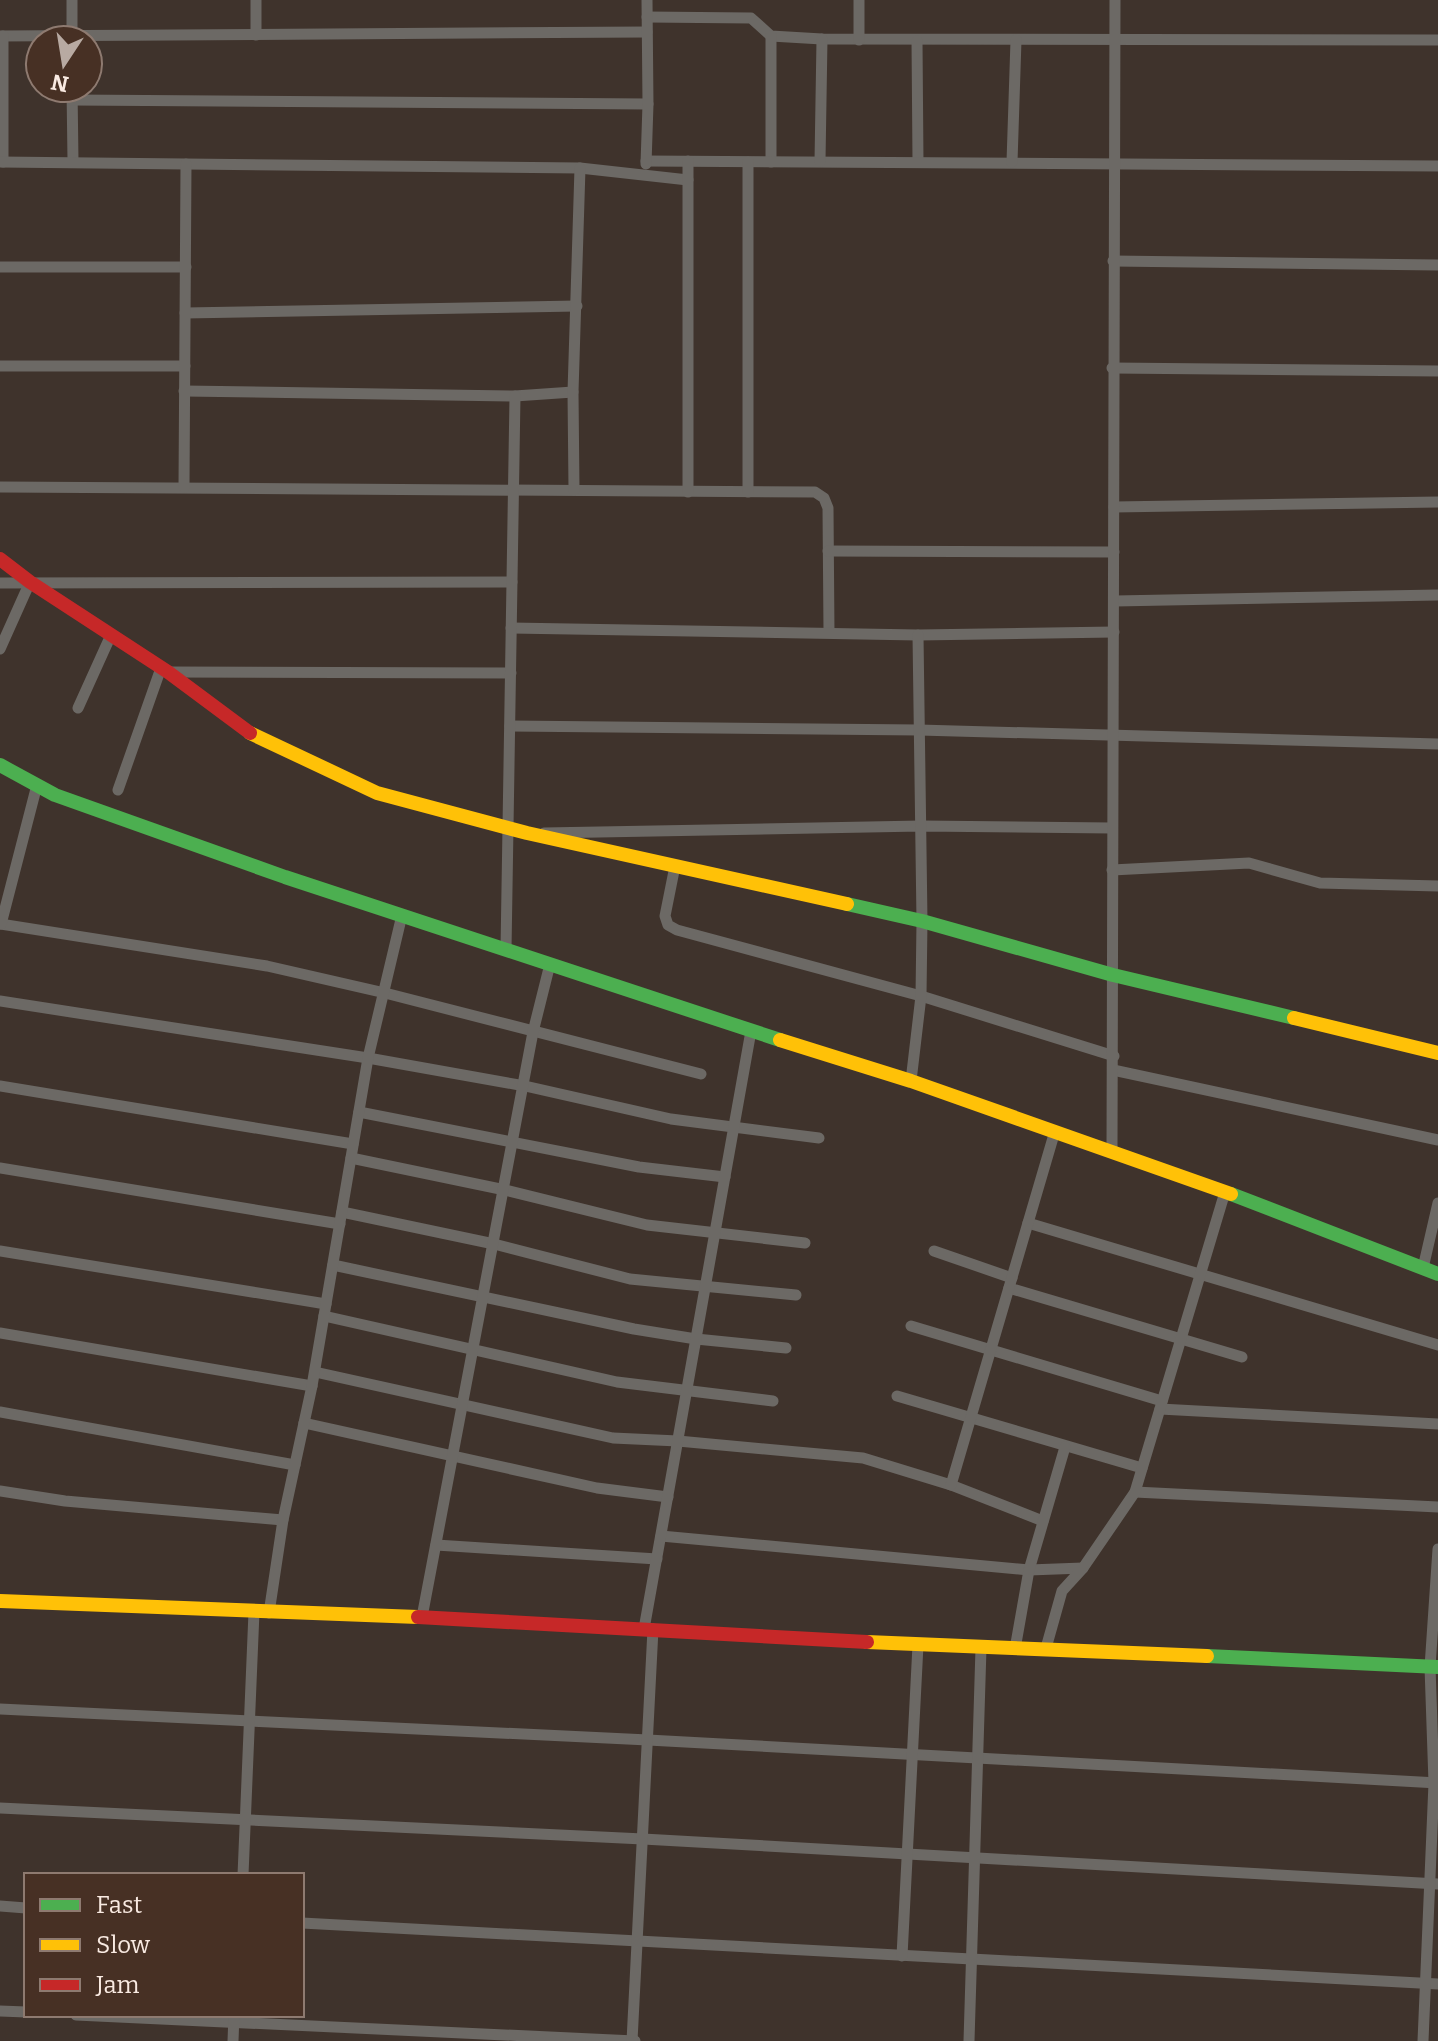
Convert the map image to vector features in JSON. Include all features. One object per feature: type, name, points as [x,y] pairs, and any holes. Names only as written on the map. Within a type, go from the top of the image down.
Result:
[{"type":"street","points":[[72,0],[72,24]]},
{"type":"street","points":[[256,0],[256,35]]},
{"type":"street","points":[[646,167],[647,0]]},
{"type":"street","points":[[859,0],[859,40]]},
{"type":"street","points":[[1112,1151],[1115,0]]},
{"type":"street","points":[[647,17],[751,18],[771,36],[822,39],[1438,40]]},
{"type":"street","points":[[104,37],[647,32]]},
{"type":"street","points":[[24,37],[2,36],[2,162],[580,168],[646,167],[688,161],[1438,166]]},
{"type":"street","points":[[771,36],[771,162]]},
{"type":"street","points":[[820,161],[822,39]]},
{"type":"street","points":[[1012,162],[1016,40]]},
{"type":"street","points":[[917,41],[918,162]]},
{"type":"street","points":[[104,95],[648,104]]},
{"type":"street","points":[[72,104],[73,161]]},
{"type":"street","points":[[688,161],[688,492]]},
{"type":"street","points":[[748,162],[748,492]]},
{"type":"street","points":[[184,487],[186,164]]},
{"type":"street","points":[[646,167],[688,180]]},
{"type":"street","points":[[574,490],[573,392],[580,168]]},
{"type":"street","points":[[1113,261],[1438,265]]},
{"type":"street","points":[[0,267],[186,267]]},
{"type":"street","points":[[185,313],[577,306]]},
{"type":"street","points":[[0,366],[185,366]]},
{"type":"street","points":[[1112,368],[1438,371]]},
{"type":"street","points":[[184,391],[515,396],[573,392]]},
{"type":"street","points":[[506,950],[515,396]]},
{"type":"street","points":[[0,487],[815,492],[824,498],[828,508],[829,632]]},
{"type":"street","points":[[1114,507],[1438,502]]},
{"type":"street","points":[[828,551],[1114,552]]},
{"type":"street","points":[[0,559],[165,670],[241,729],[377,793],[508,829],[922,921],[1113,975],[1438,1053]]},
{"type":"street","points":[[0,649],[30,582]]},
{"type":"street","points":[[0,583],[512,582]]},
{"type":"street","points":[[1115,601],[1438,595]]},
{"type":"street","points":[[511,628],[918,635],[1114,632]]},
{"type":"street","points":[[78,708],[111,635]]},
{"type":"street","points":[[911,1081],[921,996],[918,635]]},
{"type":"street","points":[[165,670],[511,673]]},
{"type":"street","points":[[118,790],[165,670]]},
{"type":"street","points":[[510,726],[919,730],[1438,744]]},
{"type":"street","points":[[0,765],[55,795],[506,950],[911,1081],[1225,1192],[1438,1274]]},
{"type":"street","points":[[37,785],[1,924],[267,966],[701,1074]]},
{"type":"street","points":[[527,833],[921,826],[1112,828]]},
{"type":"street","points":[[1112,870],[1249,863],[1320,883],[1438,886]]},
{"type":"street","points":[[675,866],[665,916],[668,925],[677,930],[921,996],[1114,1056]]},
{"type":"street","points":[[243,1873],[248,1720],[261,1613],[315,1372],[368,1058],[402,915]]},
{"type":"street","points":[[422,1617],[533,1032],[550,964]]},
{"type":"street","points":[[0,1001],[368,1058],[525,1086],[671,1119],[819,1138]]},
{"type":"street","points":[[155,2017],[633,2041],[648,1740],[649,1629],[657,1559],[751,1031]]},
{"type":"street","points":[[1113,1070],[1438,1140]]},
{"type":"street","points":[[0,1086],[353,1144]]},
{"type":"street","points":[[359,1112],[514,1140],[639,1167],[725,1177]]},
{"type":"street","points":[[951,1485],[1055,1131]]},
{"type":"street","points":[[351,1158],[505,1190],[647,1225],[805,1243]]},
{"type":"street","points":[[0,1168],[340,1224]]},
{"type":"street","points":[[1046,1648],[1062,1591],[1083,1568],[1135,1492],[1225,1192]]},
{"type":"street","points":[[1423,1268],[1436,1226],[1438,1203]]},
{"type":"street","points":[[342,1212],[494,1244],[630,1279],[796,1295]]},
{"type":"street","points":[[1028,1223],[1438,1345]]},
{"type":"street","points":[[0,1251],[325,1310],[474,1350],[617,1382],[773,1401]]},
{"type":"street","points":[[934,1251],[1011,1283],[1181,1340],[1242,1357]]},
{"type":"street","points":[[333,1265],[696,1339],[786,1348]]},
{"type":"street","points":[[911,1326],[1161,1405],[1438,1424]]},
{"type":"street","points":[[0,1333],[312,1386]]},
{"type":"street","points":[[315,1372],[613,1438],[863,1458],[951,1485],[1043,1521]]},
{"type":"street","points":[[897,1396],[1142,1468]]},
{"type":"street","points":[[0,1412],[295,1465]]},
{"type":"street","points":[[304,1423],[597,1488],[668,1497]]},
{"type":"street","points":[[1015,1649],[1029,1570],[1065,1447]]},
{"type":"street","points":[[0,1491],[65,1501],[283,1520]]},
{"type":"street","points":[[1135,1492],[1438,1507]]},
{"type":"street","points":[[661,1536],[1029,1570],[1083,1568]]},
{"type":"street","points":[[436,1545],[657,1559]]},
{"type":"street","points":[[1423,2041],[1432,1984],[1438,1549]]},
{"type":"street","points":[[0,1601],[422,1617],[918,1645],[1046,1648],[1434,1667]]},
{"type":"street","points":[[902,1956],[918,1645]]},
{"type":"street","points":[[969,2041],[981,1648]]},
{"type":"street","points":[[0,1709],[1436,1783]]},
{"type":"street","points":[[0,1808],[643,1839],[1434,1884]]},
{"type":"street","points":[[0,1906],[24,1908]]},
{"type":"street","points":[[304,1923],[1432,1984]]},
{"type":"street","points":[[0,2011],[24,2012]]},
{"type":"street","points":[[233,2041],[234,2019]]},
{"type":"traffic: fast","points":[[0,765],[55,795],[285,877],[780,1040]]},
{"type":"traffic: fast","points":[[847,904],[922,921],[1113,975],[1294,1018]]},
{"type":"traffic: fast","points":[[1231,1194],[1438,1274]]},
{"type":"traffic: fast","points":[[1207,1656],[1438,1667]]},
{"type":"traffic: slow","points":[[250,733],[377,793],[527,833],[847,904]]},
{"type":"traffic: slow","points":[[1294,1018],[1438,1053]]},
{"type":"traffic: slow","points":[[780,1040],[911,1081],[1231,1194]]},
{"type":"traffic: slow","points":[[0,1601],[418,1617]]},
{"type":"traffic: slow","points":[[867,1642],[1207,1656]]},
{"type":"traffic: jam","points":[[0,559],[168,672],[250,733]]},
{"type":"traffic: jam","points":[[418,1617],[867,1642]]}]
